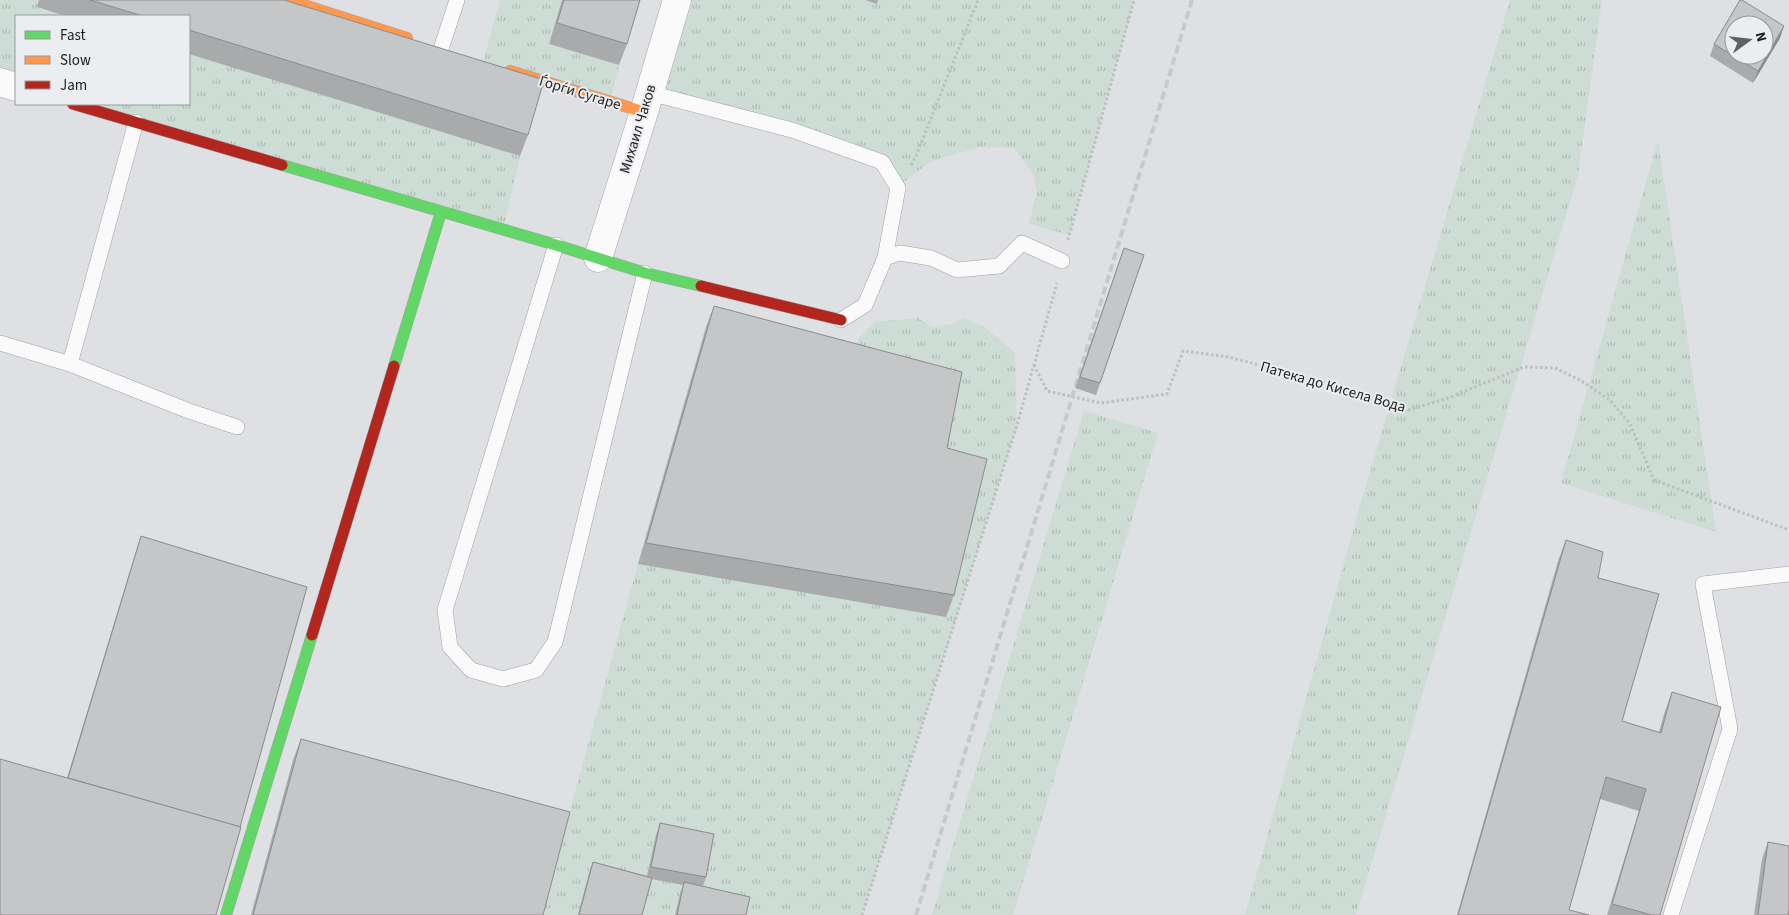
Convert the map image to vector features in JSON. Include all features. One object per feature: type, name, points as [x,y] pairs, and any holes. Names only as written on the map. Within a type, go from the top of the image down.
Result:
[{"type":"street","points":[[288,0],[414,40]]},
{"type":"street","name":"Михаил Чаков","points":[[598,258],[677,0]]},
{"type":"street","name":"Ѓорѓи Сугаре","points":[[500,68],[647,103]]},
{"type":"street","points":[[0,82],[15,87]]},
{"type":"street","points":[[77,105],[556,245],[645,274],[841,320]]},
{"type":"street","points":[[226,915],[441,212]]},
{"type":"lane","points":[[441,49],[457,0]]},
{"type":"lane","points":[[647,103],[792,130],[882,162],[898,188],[885,258],[865,304],[841,320]]},
{"type":"lane","points":[[70,364],[136,122]]},
{"type":"lane","points":[[885,258],[900,253],[931,258],[957,270],[999,266],[1022,243],[1062,260]]},
{"type":"lane","points":[[556,245],[444,610],[450,647],[471,670],[503,679],[536,670],[555,642],[645,274]]},
{"type":"lane","points":[[0,343],[70,364],[189,411],[237,427]]},
{"type":"lane","points":[[1671,915],[1730,729],[1703,584],[1789,574]]},
{"type":"path","points":[[898,188],[916,156],[978,0]]},
{"type":"path","points":[[862,915],[1017,425],[1134,0]]},
{"type":"path","name":"Патека до Кисела Вода","points":[[1034,365],[1047,391],[1101,403],[1167,394],[1183,351],[1229,357],[1315,380],[1409,410],[1448,398],[1524,367],[1555,368],[1580,380],[1610,400],[1630,424],[1654,480],[1789,530]]},
{"type":"green space","points":[[0,0],[39,0],[37,8],[62,15],[15,15],[15,87],[0,82]]},
{"type":"green space","points":[[500,0],[562,0],[549,44],[619,65],[610,102],[483,62]]},
{"type":"green space","points":[[679,0],[865,0],[876,3],[878,0],[1134,0],[1069,235],[1029,224],[1037,191],[1033,174],[1014,148],[980,147],[932,161],[898,188],[882,162],[653,92]]},
{"type":"green space","points":[[1510,0],[1602,0],[1578,175],[1356,915],[1245,915],[1364,492]]},
{"type":"green space","points":[[190,54],[520,156],[503,230],[77,105],[190,105]]},
{"type":"green space","points":[[1658,140],[1716,532],[1561,483]]},
{"type":"green space","points":[[918,318],[932,327],[952,324],[963,318],[985,327],[1015,353],[1017,425],[862,915],[541,915],[638,564],[946,616],[851,366],[859,338],[875,322]]},
{"type":"green space","points":[[1084,411],[1158,433],[1013,915],[932,915]]},
{"type":"building","points":[[90,0],[284,0],[544,80],[528,135],[190,30],[190,15],[140,15]]},
{"type":"building","points":[[564,0],[640,0],[627,44],[557,23]]},
{"type":"building","points":[[1740,0],[1766,15],[1731,15]]},
{"type":"building","points":[[1774,20],[1784,26],[1774,43]]},
{"type":"building","points":[[1724,27],[1724,50],[1714,44]]},
{"type":"building","points":[[1748,65],[1761,65],[1758,71]]},
{"type":"building","points":[[1124,248],[1144,255],[1100,383],[1080,377]]},
{"type":"building","points":[[714,306],[962,372],[947,448],[987,459],[954,595],[646,543]]},
{"type":"building","points":[[141,536],[307,587],[240,827],[68,778]]},
{"type":"building","points":[[1566,540],[1603,552],[1598,578],[1659,594],[1622,721],[1661,733],[1672,692],[1721,707],[1660,915],[1652,915],[1612,904],[1646,789],[1606,777],[1569,910],[1589,915],[1458,915]]},
{"type":"building","points":[[301,739],[570,812],[543,915],[253,915]]},
{"type":"building","points":[[0,759],[241,827],[216,915],[0,915]]},
{"type":"building","points":[[660,823],[714,834],[706,877],[651,867]]},
{"type":"building","points":[[1768,842],[1789,846],[1788,915],[1758,915]]},
{"type":"building","points":[[593,862],[652,878],[642,915],[579,915]]},
{"type":"building","points":[[684,882],[750,897],[746,915],[677,915]]},
{"type":"railway","points":[[916,915],[1192,0]]},
{"type":"traffic: fast","points":[[282,165],[645,273],[701,286]]},
{"type":"traffic: fast","points":[[394,366],[441,212]]},
{"type":"traffic: fast","points":[[226,915],[312,635]]},
{"type":"traffic: slow","points":[[288,0],[407,38]]},
{"type":"traffic: slow","points":[[510,71],[644,112]]},
{"type":"traffic: jam","points":[[76,105],[282,165]]},
{"type":"traffic: jam","points":[[701,286],[841,320]]},
{"type":"traffic: jam","points":[[312,635],[394,366]]}]
